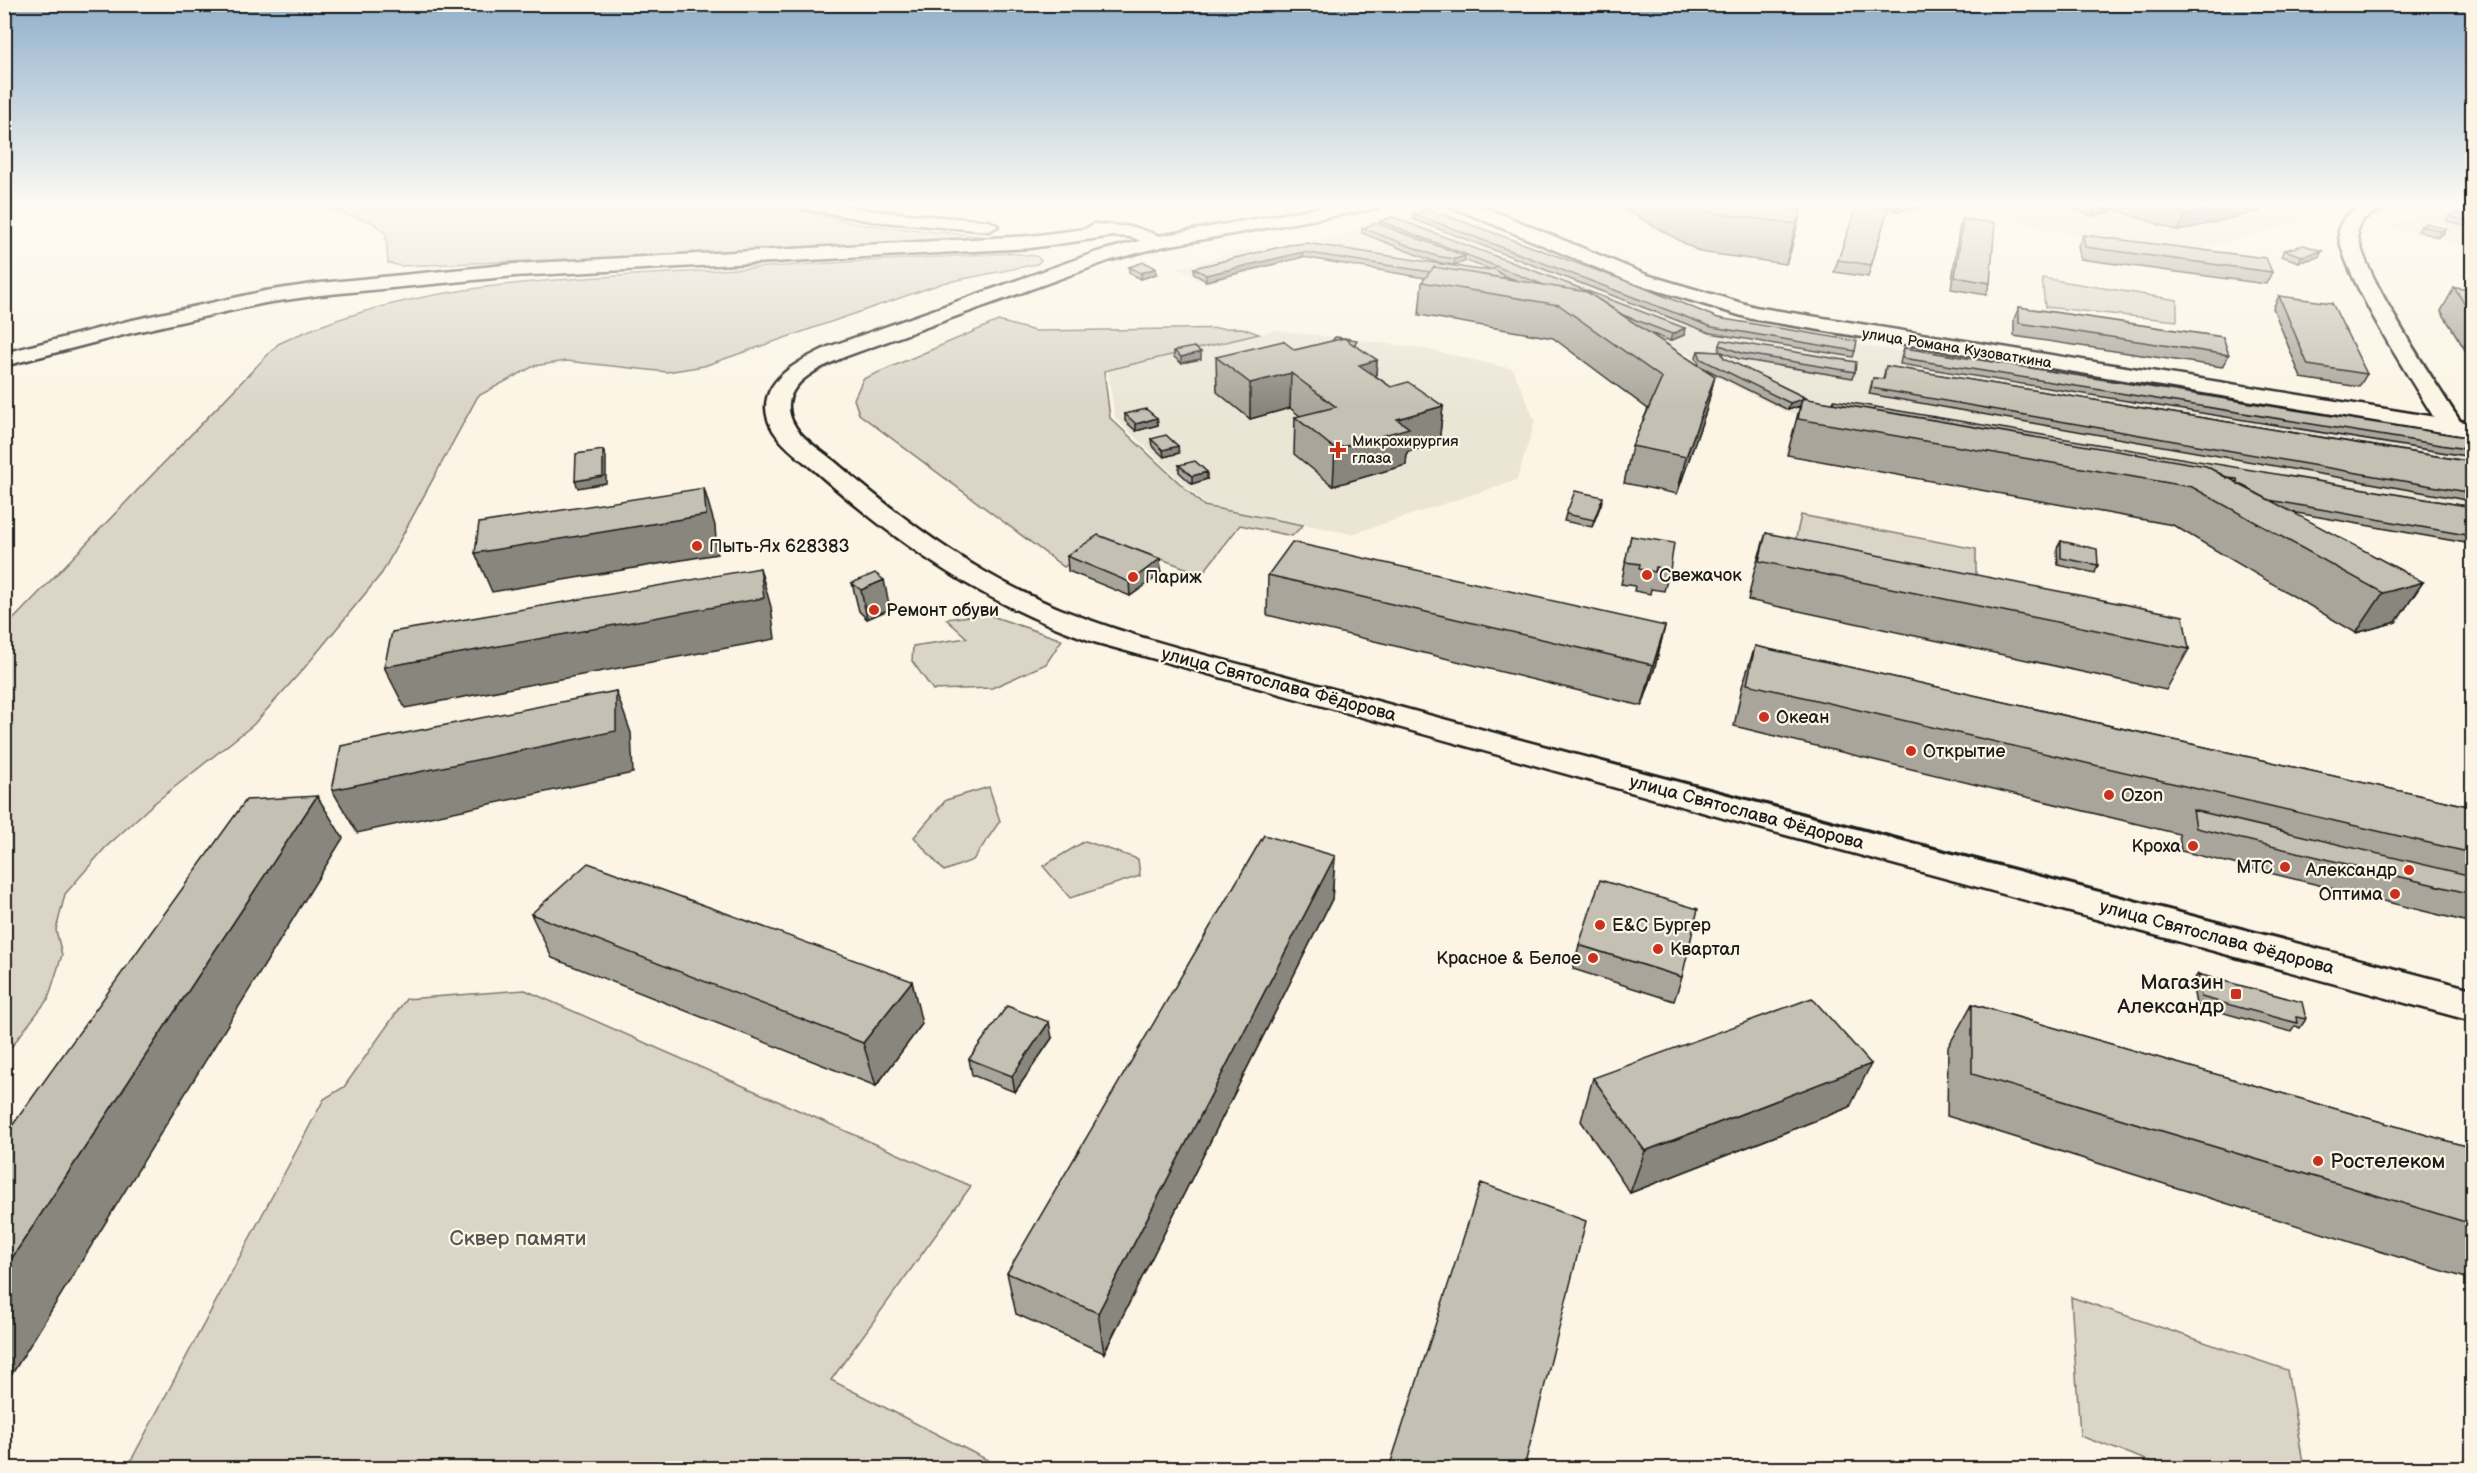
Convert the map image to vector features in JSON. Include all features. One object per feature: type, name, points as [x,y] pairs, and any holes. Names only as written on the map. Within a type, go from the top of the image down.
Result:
[{"type":"street","points":[[4,360],[139,324],[265,297],[320,289],[497,272]]},
{"type":"street","name":"улица Святослава Фёдорова","points":[[1057,272],[836,352],[813,363],[792,378],[779,396],[777,413],[786,429],[801,446],[860,498],[910,537],[1021,602],[1076,624],[1183,659],[1607,775],[2472,1005]]},
{"type":"street","name":"улица Романа Кузоваткина","points":[[1623,272],[1752,313],[2462,428]]},
{"type":"street","points":[[2361,272],[2387,319],[2462,428]]},
{"type":"shaded area","points":[[1184,272],[1251,272],[1204,284]]},
{"type":"shaded area","points":[[1390,272],[1596,272],[1719,322],[2472,444],[2472,545],[2233,502],[2228,487],[1786,412],[1695,366],[1693,357],[1620,324],[1474,285]]},
{"type":"shaded area","name":"Микрохирургия глаза","points":[[1275,330],[1421,348],[1513,369],[1535,421],[1517,480],[1352,534],[1206,505],[1115,418],[1108,371]]},
{"type":"green space","points":[[690,272],[999,272],[943,283],[704,366],[667,372],[566,361],[534,366],[478,396],[382,573],[306,666],[253,725],[152,805],[105,848],[65,894],[56,930],[62,955],[48,999],[5,1055],[5,628],[278,344],[326,324],[375,308],[478,288],[583,278]]},
{"type":"green space","points":[[2042,278],[2177,300],[2177,321],[2045,307]]},
{"type":"green space","points":[[998,321],[1035,331],[1242,328],[1259,334],[1104,371],[1110,418],[1204,506],[1303,525],[1292,536],[1240,525],[1202,574],[1107,539],[1064,567],[859,414],[854,399],[863,379]]},
{"type":"green space","points":[[1801,515],[1976,549],[1976,578],[1795,542]]},
{"type":"green space","points":[[986,614],[1062,640],[1046,664],[992,688],[933,690],[912,661],[913,646],[967,638],[946,619]]},
{"type":"green space","points":[[989,787],[1000,821],[973,860],[944,871],[914,837],[946,800]]},
{"type":"green space","points":[[1085,841],[1138,859],[1140,876],[1070,898],[1043,866]]},
{"type":"green space","name":"Сквер памяти","points":[[525,990],[971,1186],[831,1380],[1003,1468],[127,1468],[324,1099],[344,1087],[406,999]]},
{"type":"green space","points":[[2071,1297],[2287,1370],[2304,1468],[2168,1468],[2080,1436]]},
{"type":"building","points":[[1200,272],[1220,272],[1206,275]]},
{"type":"building","points":[[1430,272],[1463,272],[1587,292],[1715,376],[1686,457],[1632,446],[1662,378],[1559,305],[1422,282]]},
{"type":"building","points":[[1464,272],[1498,272],[1504,278]]},
{"type":"building","points":[[1510,272],[1536,272],[1685,328],[1672,334],[1623,315],[1587,292],[1544,285]]},
{"type":"building","points":[[1566,272],[1601,272],[1718,318],[1857,341],[1855,351],[1712,327]]},
{"type":"building","points":[[1956,272],[1991,272],[1990,283],[1955,277]]},
{"type":"building","points":[[2454,288],[2472,290],[2472,314]]},
{"type":"building","points":[[2279,296],[2332,303],[2367,374],[2308,365]]},
{"type":"building","points":[[2019,307],[2223,337],[2229,355],[2019,323]]},
{"type":"building","points":[[1344,338],[1377,360],[1359,365],[1391,387],[1408,382],[1443,406],[1397,419],[1409,428],[1335,449],[1295,417],[1336,407],[1291,373],[1250,383],[1216,357],[1283,341],[1295,350]]},
{"type":"building","points":[[1344,338],[1357,340],[1354,345]]},
{"type":"building","points":[[1722,340],[1856,362],[1855,372],[1741,353],[1720,345]]},
{"type":"building","points":[[1194,347],[1201,352],[1181,357],[1174,351]]},
{"type":"building","points":[[1904,348],[2472,438],[2472,450],[1903,358]]},
{"type":"building","points":[[1698,351],[1721,352],[1724,358],[1806,398],[1790,403],[1701,359]]},
{"type":"building","points":[[1886,366],[2472,462],[2472,493],[1871,388],[1873,378],[1884,379]]},
{"type":"building","points":[[1802,398],[2206,466],[2423,582],[2383,593],[2192,487],[1798,419]]},
{"type":"building","points":[[1834,400],[2472,507],[2472,536],[2269,500],[2238,484],[2237,479],[2227,478],[2206,466],[1833,403]]},
{"type":"building","points":[[1146,409],[1157,418],[1136,424],[1125,414]]},
{"type":"building","points":[[1166,435],[1178,446],[1163,450],[1151,439]]},
{"type":"building","points":[[603,450],[603,476],[575,481],[576,454]]},
{"type":"building","points":[[1195,461],[1207,472],[1192,476],[1179,465]]},
{"type":"building","points":[[704,488],[706,515],[475,553],[479,523]]},
{"type":"building","points":[[1575,491],[1603,497],[1594,520],[1566,514]]},
{"type":"building","points":[[1766,533],[2183,616],[2189,649],[1759,561]]},
{"type":"building","points":[[1098,535],[1160,559],[1129,582],[1067,556]]},
{"type":"building","points":[[1631,536],[1674,543],[1670,570],[1656,567],[1655,572],[1639,569],[1640,564],[1625,562]]},
{"type":"building","points":[[2061,541],[2097,549],[2098,565],[2061,558]]},
{"type":"building","points":[[1292,542],[1665,626],[1653,665],[1268,575]]},
{"type":"building","points":[[760,568],[764,598],[384,667],[392,632]]},
{"type":"building","points":[[875,573],[884,580],[861,590],[852,583]]},
{"type":"building","points":[[1755,646],[2472,807],[2472,853],[1747,684]]},
{"type":"building","points":[[616,691],[616,731],[332,790],[341,746]]},
{"type":"building","points":[[317,796],[4,1270],[4,1137],[246,800]]},
{"type":"building","points":[[2193,810],[2472,876],[2472,894],[2196,828]]},
{"type":"building","points":[[1264,835],[1335,856],[1098,1313],[1007,1273]]},
{"type":"building","points":[[588,863],[912,981],[863,1043],[531,914]]},
{"type":"building","points":[[1600,880],[1698,909],[1682,977],[1579,945]]},
{"type":"building","points":[[2198,974],[2302,1002],[2306,1019],[2296,1017],[2297,1023],[2201,997]]},
{"type":"building","points":[[1812,998],[1871,1064],[1645,1151],[1593,1078]]},
{"type":"building","points":[[1972,1004],[2472,1148],[2472,1224],[1972,1074]]},
{"type":"building","points":[[1007,1006],[1049,1022],[1012,1076],[969,1059]]},
{"type":"building","points":[[1481,1183],[1586,1221],[1524,1468],[1389,1468]]},
{"type":"place","name":"Микрохирургия глаза","points":[[1338,450]]},
{"type":"place","name":"Пыть-Ях 628383","points":[[697,546]]},
{"type":"place","name":"Свежачок","points":[[1647,575]]},
{"type":"place","name":"Париж","points":[[1133,577]]},
{"type":"place","name":"Ремонт обуви","points":[[874,610]]},
{"type":"place","name":"Океан","points":[[1764,717]]},
{"type":"place","name":"Открытие","points":[[1911,751]]},
{"type":"place","name":"Ozon","points":[[2109,795]]},
{"type":"place","name":"Кроха","points":[[2193,846]]},
{"type":"place","name":"МТС","points":[[2285,867]]},
{"type":"place","name":"Александр","points":[[2409,870]]},
{"type":"place","name":"Оптима","points":[[2395,894]]},
{"type":"place","name":"Е&С Бургер","points":[[1600,925]]},
{"type":"place","name":"Квартал","points":[[1658,949]]},
{"type":"place","name":"Красное & Белое","points":[[1593,958]]},
{"type":"place","name":"Магазин Александр","points":[[2236,994]]},
{"type":"place","name":"Ростелеком","points":[[2318,1161]]}]
